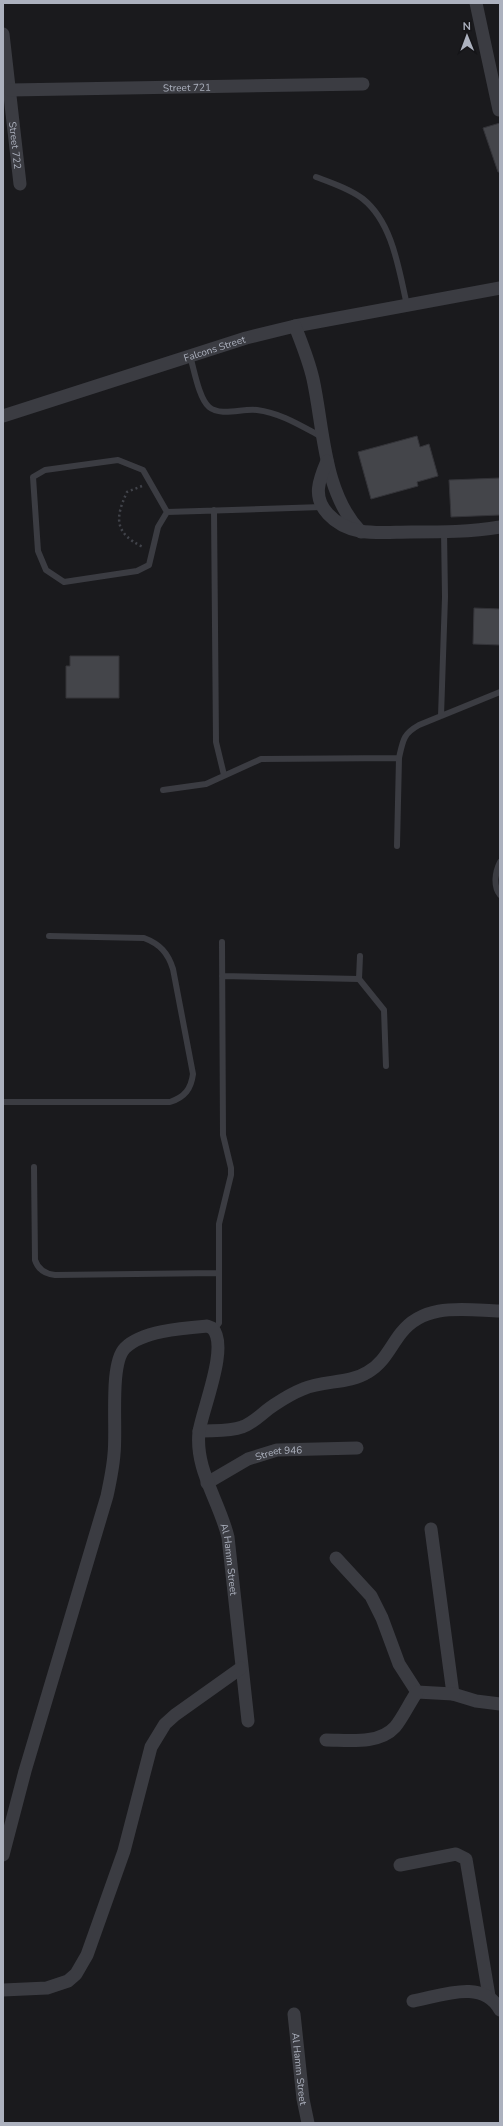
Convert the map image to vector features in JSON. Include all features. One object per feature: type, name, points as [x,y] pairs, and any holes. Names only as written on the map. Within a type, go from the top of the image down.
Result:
[{"type":"street","points":[[476,3],[499,110]]},
{"type":"street","name":"Street 722","points":[[3,34],[20,184]]},
{"type":"street","name":"Street 721","points":[[10,90],[363,84]]},
{"type":"street","name":"Falcons Street","points":[[3,416],[246,338],[295,326],[500,288]]},
{"type":"street","points":[[295,326],[310,366],[327,461],[343,508],[361,532]]},
{"type":"street","points":[[327,461],[317,494],[322,507],[345,528],[361,532],[469,531],[500,527]]},
{"type":"street","points":[[199,1431],[240,1428],[253,1421],[275,1404],[304,1389],[330,1382],[352,1379],[367,1373],[384,1359],[401,1333],[409,1325],[428,1313],[452,1309],[500,1311]]},
{"type":"street","points":[[3,1855],[25,1771],[106,1496],[114,1454],[116,1366],[118,1359],[121,1352],[130,1344],[149,1336],[182,1329],[207,1326],[214,1330]]},
{"type":"street","name":"Al Hamm Street","points":[[214,1330],[218,1336],[216,1362],[199,1431],[199,1457],[207,1482],[220,1508],[228,1537],[248,1721]]},
{"type":"street","name":"Street 946","points":[[207,1482],[248,1459],[277,1450],[357,1448]]},
{"type":"street","points":[[432,1529],[454,1694]]},
{"type":"street","points":[[336,1558],[371,1596],[382,1618],[399,1664],[417,1692]]},
{"type":"street","points":[[3,1990],[58,1986],[76,1974],[87,1955],[124,1851],[151,1747],[165,1724],[175,1714],[242,1668]]},
{"type":"street","points":[[417,1692],[454,1694],[476,1701],[500,1704]]},
{"type":"street","points":[[326,1740],[362,1740],[384,1735],[396,1726],[417,1692]]},
{"type":"street","points":[[400,1865],[456,1854],[466,1859],[489,1996]]},
{"type":"street","points":[[413,2001],[472,1990],[482,1992],[489,1996],[500,2010]]},
{"type":"street","name":"Al Hamm Street","points":[[294,2014],[303,2099],[308,2123]]},
{"type":"lane","points":[[316,177],[358,195],[375,212],[383,226],[393,252],[407,305]]},
{"type":"lane","points":[[190,356],[203,397],[210,408],[223,412],[243,409],[269,412],[294,422],[323,438]]},
{"type":"lane","points":[[118,460],[144,470],[167,512],[158,527],[149,564],[137,571],[64,582],[46,570],[38,551],[32,488],[33,477],[45,470],[118,460]]},
{"type":"lane","points":[[167,512],[322,507]]},
{"type":"lane","points":[[214,510],[216,742],[224,775]]},
{"type":"lane","points":[[441,716],[445,597],[444,531]]},
{"type":"lane","points":[[397,846],[399,758],[402,741],[408,732],[441,716],[500,692]]},
{"type":"lane","points":[[162,790],[206,784],[261,759],[399,758]]},
{"type":"lane","points":[[500,862],[495,872],[498,892],[500,895]]},
{"type":"lane","points":[[3,1102],[170,1102],[183,1095],[192,1083],[193,1074],[173,969],[170,958],[163,949],[154,942],[144,938],[49,936]]},
{"type":"lane","points":[[214,1330],[219,1323],[219,1224],[231,1168],[223,1135],[222,942]]},
{"type":"lane","points":[[360,956],[359,980],[384,1010],[386,1066]]},
{"type":"lane","points":[[222,976],[359,980]]},
{"type":"lane","points":[[34,1167],[35,1260],[40,1269],[44,1272],[55,1275],[218,1273]]},
{"type":"path","points":[[152,483],[126,492],[119,509],[118,523],[123,533],[131,542],[152,552]]},
{"type":"building","points":[[500,123],[500,172],[498,172],[483,128]]},
{"type":"building","points":[[417,436],[420,447],[429,444],[438,476],[417,482],[418,486],[371,499],[358,452]]},
{"type":"building","points":[[500,478],[500,515],[451,517],[449,480]]},
{"type":"building","points":[[474,608],[500,609],[500,645],[473,644]]},
{"type":"building","points":[[70,656],[119,656],[119,698],[66,698],[66,666],[70,666]]}]
